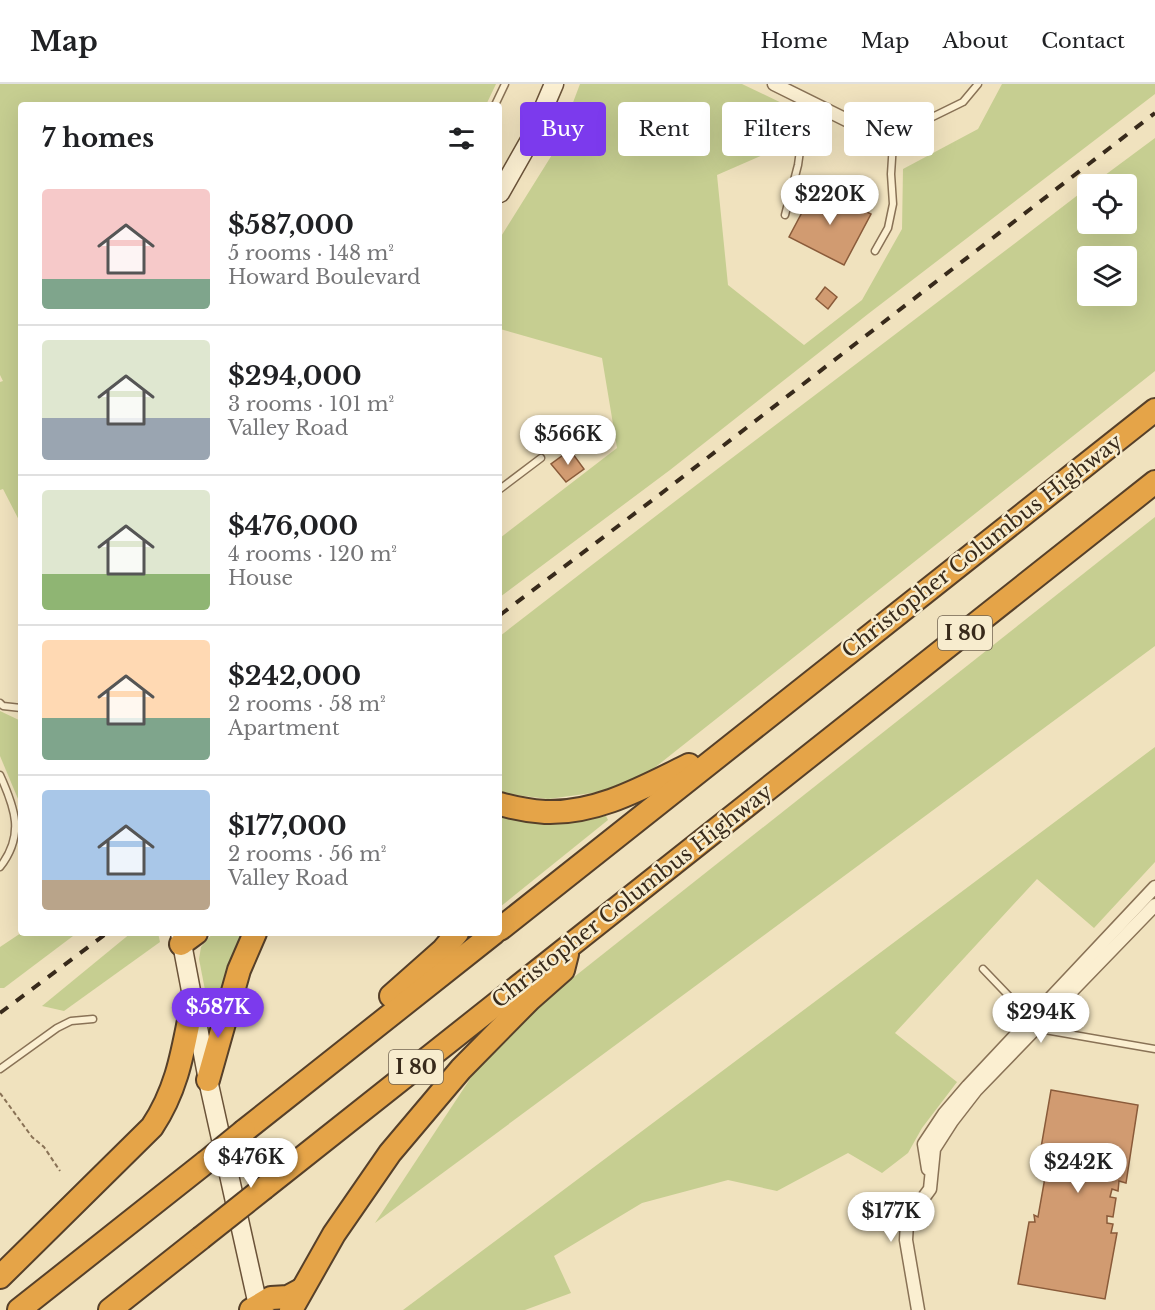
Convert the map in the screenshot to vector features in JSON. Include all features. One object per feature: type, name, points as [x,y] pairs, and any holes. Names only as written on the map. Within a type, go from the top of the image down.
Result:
[{"type":"highway","name":"Christopher Columbus Highway","points":[[502,926],[1155,410]]},
{"type":"highway","name":"Christopher Columbus Highway","points":[[110,1310],[1155,482]]},
{"type":"highway","points":[[502,804],[546,812],[573,810],[602,804],[644,787],[730,745]]},
{"type":"highway","points":[[208,1080],[239,970],[254,936]]},
{"type":"highway","points":[[375,1028],[386,1000],[421,971],[454,936]]},
{"type":"highway","name":"I 80","points":[[19,1310],[490,936]]},
{"type":"highway","points":[[256,1308],[271,1298],[288,1297],[296,1300],[334,1234],[390,1153],[461,1069],[522,1007],[563,970],[568,947]]},
{"type":"highway","points":[[0,1277],[152,1127],[166,1106],[175,1083],[192,1005]]},
{"type":"main road","points":[[502,190],[530,140],[554,84]]},
{"type":"main road","points":[[186,937],[192,1005],[256,1308]]},
{"type":"street","points":[[776,84],[844,118]]},
{"type":"street","points":[[1034,1022],[1155,887]]},
{"type":"street","points":[[918,1310],[906,1230],[910,1215],[930,1189],[924,1144],[944,1114],[968,1086],[1155,905]]},
{"type":"lane","points":[[496,102],[504,84]]},
{"type":"lane","points":[[934,116],[963,102],[978,84]]},
{"type":"lane","points":[[785,215],[798,165],[807,100]]},
{"type":"lane","points":[[875,251],[888,228],[893,204],[892,156]]},
{"type":"lane","points":[[502,487],[541,458]]},
{"type":"lane","points":[[0,703],[3,706],[18,708]]},
{"type":"lane","points":[[0,775],[14,812],[17,828],[14,844],[0,867]]},
{"type":"lane","points":[[983,969],[1034,1022],[1045,1030],[1155,1049]]},
{"type":"lane","points":[[0,1069],[57,1028],[71,1021],[93,1019]]},
{"type":"path","points":[[0,1093],[60,1171]]},
{"type":"green space","points":[[0,84],[496,84],[487,102],[18,102],[18,518],[3,489],[0,490],[0,382],[3,381],[0,375]]},
{"type":"green space","points":[[580,84],[742,84],[780,102],[722,102],[722,156],[760,156],[717,175],[728,285],[804,345],[862,300],[902,229],[903,169],[927,156],[934,156],[934,152],[978,129],[1002,84],[1155,84],[1155,94],[868,314],[670,470],[502,596],[502,536],[617,448],[602,358],[502,330],[502,235],[551,156],[606,156],[606,102],[573,102]]},
{"type":"green space","points":[[1155,138],[1155,371],[629,788],[548,799],[502,793],[502,634],[1077,196],[1077,234],[1137,234],[1137,174],[1106,174]]},
{"type":"green space","points":[[1155,517],[1155,646],[375,1223],[497,1038]]},
{"type":"green space","points":[[0,711],[18,720],[18,799],[0,756]]},
{"type":"green space","points":[[1155,747],[1155,862],[1094,928],[1037,879],[895,1033],[957,1082],[922,1128],[908,1153],[882,1173],[848,1153],[777,1191],[728,1180],[642,1203],[554,1256],[571,1293],[525,1310],[403,1310]]},
{"type":"green space","points":[[502,813],[605,814],[608,820],[502,905]]},
{"type":"green space","points":[[18,935],[73,936],[4,988],[0,988],[0,947]]},
{"type":"green space","points":[[127,936],[159,936],[160,942],[64,1011],[42,1006]]},
{"type":"green space","points":[[210,936],[247,936],[216,1020],[211,1021],[199,959],[201,947]]},
{"type":"building","points":[[816,186],[871,214],[844,265],[789,237]]},
{"type":"building","points":[[825,287],[837,297],[828,309],[816,299]]},
{"type":"building","points":[[570,450],[584,469],[566,482],[551,464]]},
{"type":"building","points":[[1051,1090],[1138,1105],[1126,1183],[1119,1181],[1118,1191],[1112,1189],[1110,1197],[1116,1198],[1113,1217],[1107,1216],[1107,1223],[1113,1224],[1111,1233],[1117,1233],[1105,1299],[1018,1284],[1029,1222],[1035,1222],[1034,1215],[1038,1217],[1046,1172],[1042,1172],[1042,1166],[1038,1165]]},
{"type":"railway","points":[[502,613],[1155,113]]},
{"type":"railway","points":[[0,1013],[103,936]]}]
